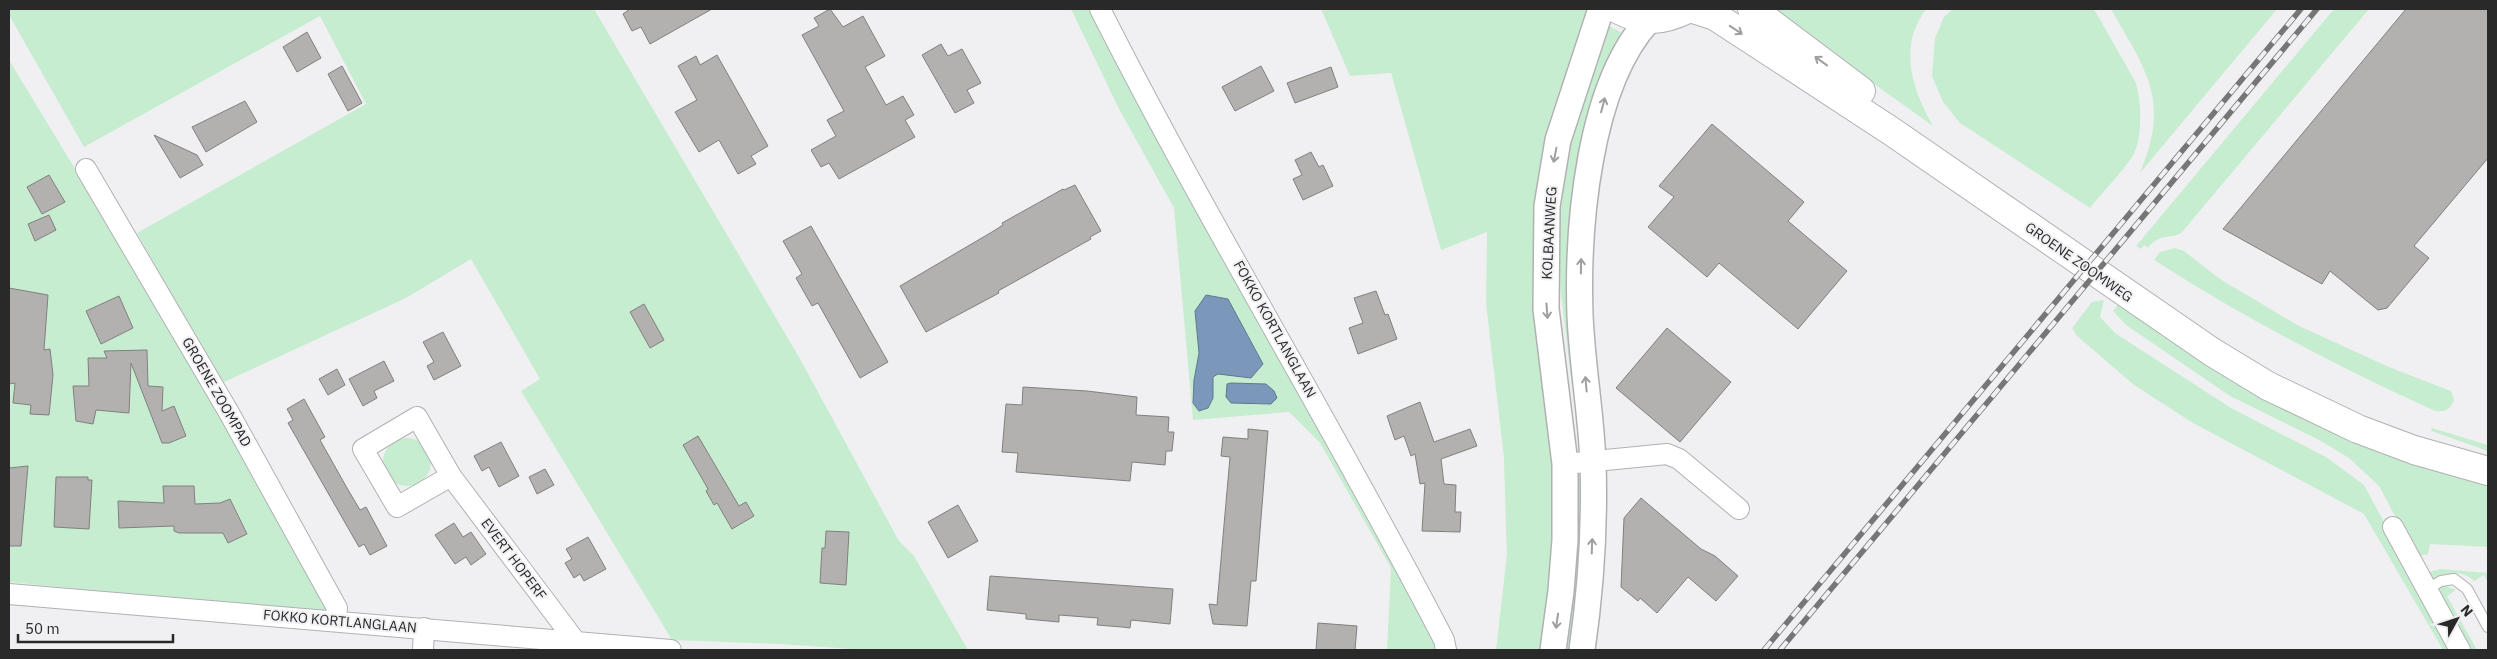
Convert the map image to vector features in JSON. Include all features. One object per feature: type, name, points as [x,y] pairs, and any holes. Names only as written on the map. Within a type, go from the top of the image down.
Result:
[{"type":"main road","points":[[1617,9],[1632,16],[1649,20],[1671,18],[1688,9]]},
{"type":"main road","name":"GROENE ZOOMWEG","points":[[1693,9],[1715,16],[1891,131],[2212,352],[2268,386],[2358,429],[2414,450],[2488,471]]},
{"type":"main road","name":"GROENE ZOOMWEG","points":[[1752,9],[1892,113],[2135,284],[2274,373],[2364,417],[2460,452],[2488,460]]},
{"type":"street","name":"FOKKO KORTLANGLAAN","points":[[1100,9],[1171,142],[1396,547],[1444,640],[1446,650]]},
{"type":"street","name":"KOLBAANWEG","points":[[1553,650],[1561,591],[1565,540],[1565,464],[1546,309],[1547,206],[1558,140],[1577,78],[1599,19],[1600,9]]},
{"type":"street","points":[[1582,650],[1590,595],[1593,462],[1580,315],[1582,240],[1591,159],[1604,100],[1635,35],[1649,20]]},
{"type":"street","name":"GROENE ZOOMPAD","points":[[86,169],[233,419],[337,608],[335,620]]},
{"type":"street","name":"EVERT HOPERF","points":[[451,476],[397,507],[363,449],[417,417],[451,476],[575,646]]},
{"type":"street","points":[[1565,464],[1668,454],[1679,459],[1740,509]]},
{"type":"street","points":[[2392,527],[2460,650]]},
{"type":"street","name":"FOKKO KORTLANGLAAN","points":[[9,594],[424,628],[575,646],[671,650]]},
{"type":"street","points":[[423,650],[424,628]]},
{"type":"lane","points":[[2427,589],[2441,581],[2454,580],[2467,589],[2488,628]]},
{"type":"green space","points":[[9,9],[594,9],[799,357],[899,541],[914,556],[968,650],[868,650],[672,640],[521,391],[540,379],[471,259],[406,298],[222,383],[137,233],[366,104],[320,16],[84,147],[9,15]]},
{"type":"green space","points":[[1071,9],[1098,9],[1335,450],[1438,650],[1387,650],[1391,568],[1320,443],[1289,412],[1193,420],[1174,208],[1119,109]],"holes":[[[1206,295],[1228,299],[1251,378],[1218,374],[1213,378],[1213,398],[1194,380],[1199,353],[1195,311]]]},
{"type":"green space","points":[[1321,9],[1589,9],[1549,162],[1558,478],[1547,650],[1496,650],[1507,554],[1504,458],[1486,303],[1487,232],[1441,250],[1391,73],[1350,76]]},
{"type":"green space","points":[[1769,9],[1926,9],[1917,23],[1910,53],[1914,83],[1933,126]]},
{"type":"green space","points":[[1953,9],[2094,9],[2135,81],[2139,98],[2140,130],[2136,150],[2132,157],[2090,208],[1960,123],[1943,102],[1932,76],[1935,38],[1944,17]]},
{"type":"green space","points":[[2111,9],[2277,9],[2140,173],[2149,148],[2154,105],[2144,69]]},
{"type":"green space","points":[[2334,9],[2369,9],[2183,231],[2179,234],[2162,238],[2148,248],[2144,245],[2141,249],[2136,246]]},
{"type":"green space","points":[[1606,25],[1621,32],[1599,87],[1581,141],[1570,212],[1568,291],[1582,446],[1578,436],[1561,294],[1557,211],[1559,175]]},
{"type":"green space","points":[[9,60],[164,315],[327,605],[327,614],[9,582]]},
{"type":"green space","points":[[2175,248],[2184,251],[2220,279],[2299,326],[2389,367],[2451,391],[2454,400],[2451,406],[2447,410],[2435,411],[2363,377],[2257,322],[2154,260],[2160,252]]},
{"type":"green space","points":[[2104,300],[2100,317],[2115,333],[2231,408],[2326,457],[2364,485],[2453,650],[2443,650],[2364,514],[2193,423],[2134,385],[2077,336],[2072,328],[2092,302]]},
{"type":"green space","points":[[2119,303],[2488,482],[2488,547],[2430,544],[2428,554],[2417,557],[2379,486],[2349,458],[2319,440],[2230,396],[2126,325],[2113,311]]},
{"type":"green space","points":[[2432,428],[2488,445],[2488,451],[2431,431]]},
{"type":"green space","points":[[402,438],[412,438],[421,442],[427,448],[430,453],[430,471],[421,482],[412,486],[402,486],[393,482],[387,476],[383,467],[383,457],[387,448],[393,442]]},
{"type":"green space","points":[[1582,479],[1585,483],[1576,650],[1558,650],[1577,480]]},
{"type":"green space","points":[[2441,569],[2488,573],[2488,582],[2484,575],[2474,581],[2457,573],[2445,574],[2427,580],[2424,573]]},
{"type":"green space","points":[[2443,585],[2456,590],[2447,596],[2477,650],[2466,650],[2437,592]]},
{"type":"water","points":[[1206,295],[1228,299],[1263,364],[1251,378],[1218,374],[1213,377],[1213,398],[1208,408],[1199,411],[1193,403],[1194,380],[1199,353],[1195,311]]},
{"type":"water","points":[[1227,384],[1266,384],[1274,391],[1277,398],[1271,404],[1231,403],[1226,397]]},
{"type":"building","points":[[630,9],[712,9],[650,44],[641,27],[632,31],[623,14]]},
{"type":"building","points":[[830,9],[843,27],[863,16],[885,56],[865,67],[886,105],[903,96],[914,115],[905,120],[915,137],[839,179],[829,163],[821,167],[811,150],[836,136],[827,120],[844,111],[802,35],[819,26],[814,18]]},
{"type":"building","points":[[2406,9],[2488,9],[2488,158],[2414,246],[2429,258],[2387,308],[2378,310],[2330,271],[2322,284],[2223,229]]},
{"type":"building","points":[[307,32],[321,58],[297,72],[283,47]]},
{"type":"building","points":[[941,44],[948,56],[962,49],[981,83],[967,90],[974,103],[955,113],[922,55]]},
{"type":"building","points":[[717,55],[768,146],[751,156],[756,164],[738,174],[719,140],[699,152],[675,112],[697,100],[678,66],[696,56],[700,65]]},
{"type":"building","points":[[342,66],[362,103],[348,111],[328,74]]},
{"type":"building","points":[[1261,66],[1274,91],[1235,111],[1222,87]]},
{"type":"building","points":[[1331,67],[1338,87],[1295,103],[1287,83]]},
{"type":"building","points":[[245,101],[257,122],[206,152],[192,127]]},
{"type":"building","points":[[1712,124],[1804,202],[1788,221],[1847,271],[1798,329],[1719,263],[1707,277],[1648,227],[1674,197],[1659,186]]},
{"type":"building","points":[[154,135],[197,155],[203,165],[180,178]]},
{"type":"building","points":[[1311,152],[1319,167],[1323,165],[1333,186],[1303,200],[1293,179],[1302,175],[1295,160]]},
{"type":"building","points":[[49,175],[65,202],[42,214],[27,187]]},
{"type":"building","points":[[1075,185],[1101,231],[1090,237],[1091,239],[998,291],[999,293],[926,332],[900,286],[992,232],[1003,225],[1002,223],[1063,189]]},
{"type":"building","points":[[49,215],[56,230],[35,241],[28,224]]},
{"type":"building","points":[[811,226],[888,362],[860,378],[818,303],[812,306],[796,278],[802,274],[783,241]]},
{"type":"building","points":[[9,288],[48,295],[44,350],[50,349],[53,375],[49,415],[30,414],[31,405],[13,403],[15,383],[9,384]]},
{"type":"building","points":[[1376,291],[1385,315],[1388,314],[1397,339],[1358,354],[1349,328],[1363,323],[1354,298]]},
{"type":"building","points":[[119,296],[133,328],[101,344],[86,311]]},
{"type":"building","points":[[644,304],[664,340],[650,348],[630,312]]},
{"type":"building","points":[[1667,328],[1731,382],[1680,442],[1616,388]]},
{"type":"building","points":[[443,332],[461,366],[434,380],[427,366],[434,362],[423,342]]},
{"type":"building","points":[[147,350],[148,386],[163,387],[162,411],[174,406],[186,436],[169,443],[162,443],[131,363],[129,413],[96,410],[93,424],[76,421],[73,386],[89,386],[88,358],[107,358],[104,351]]},
{"type":"building","points":[[384,361],[394,381],[374,391],[377,398],[363,406],[349,379]]},
{"type":"building","points":[[337,369],[345,385],[328,395],[319,379]]},
{"type":"building","points":[[1023,387],[1087,391],[1137,397],[1136,415],[1169,417],[1168,432],[1174,432],[1172,451],[1166,451],[1165,465],[1132,462],[1130,481],[1016,472],[1018,453],[1002,452],[1006,404],[1022,405]]},
{"type":"building","points":[[304,399],[325,437],[320,440],[347,488],[360,510],[366,507],[387,546],[370,555],[364,544],[359,547],[288,423],[293,420],[287,409]]},
{"type":"building","points":[[1420,402],[1434,442],[1470,429],[1477,446],[1441,459],[1444,484],[1456,485],[1455,512],[1461,512],[1460,532],[1422,531],[1425,483],[1420,484],[1415,454],[1411,456],[1404,436],[1395,440],[1387,416]]},
{"type":"building","points":[[1248,429],[1268,431],[1256,581],[1251,581],[1247,626],[1213,624],[1209,604],[1217,605],[1230,457],[1221,456],[1223,437],[1248,439]]},
{"type":"building","points":[[698,436],[739,506],[746,502],[754,516],[732,529],[717,503],[714,505],[706,491],[708,489],[683,445]]},
{"type":"building","points":[[501,442],[519,476],[499,487],[489,467],[482,471],[474,456]]},
{"type":"building","points":[[28,466],[21,546],[9,546],[9,468]]},
{"type":"building","points":[[545,469],[554,485],[537,494],[529,477]]},
{"type":"building","points":[[56,477],[88,477],[88,480],[92,480],[89,529],[54,527]]},
{"type":"building","points":[[163,486],[194,486],[195,504],[220,503],[230,499],[247,534],[228,543],[223,533],[179,533],[174,531],[174,526],[119,528],[118,501],[164,503]]},
{"type":"building","points":[[1641,498],[1701,549],[1715,556],[1738,576],[1716,601],[1688,577],[1657,613],[1640,598],[1638,601],[1621,587],[1624,518]]},
{"type":"building","points":[[958,505],[978,541],[948,558],[928,522]]},
{"type":"building","points":[[454,523],[463,537],[471,532],[486,554],[471,565],[466,557],[455,564],[435,535]]},
{"type":"building","points":[[826,531],[849,532],[846,585],[820,583],[822,548],[825,548]]},
{"type":"building","points":[[588,537],[606,569],[584,581],[580,574],[574,578],[565,563],[572,559],[566,549]]},
{"type":"building","points":[[990,576],[1173,589],[1170,624],[1131,620],[1130,628],[1097,625],[1098,618],[1059,615],[1059,622],[1026,619],[1026,614],[987,610]]},
{"type":"building","points":[[1318,623],[1357,626],[1355,650],[1316,650]]},
{"type":"railway","points":[[1764,650],[2301,9]]},
{"type":"railway","points":[[1780,650],[2317,9]]}]
